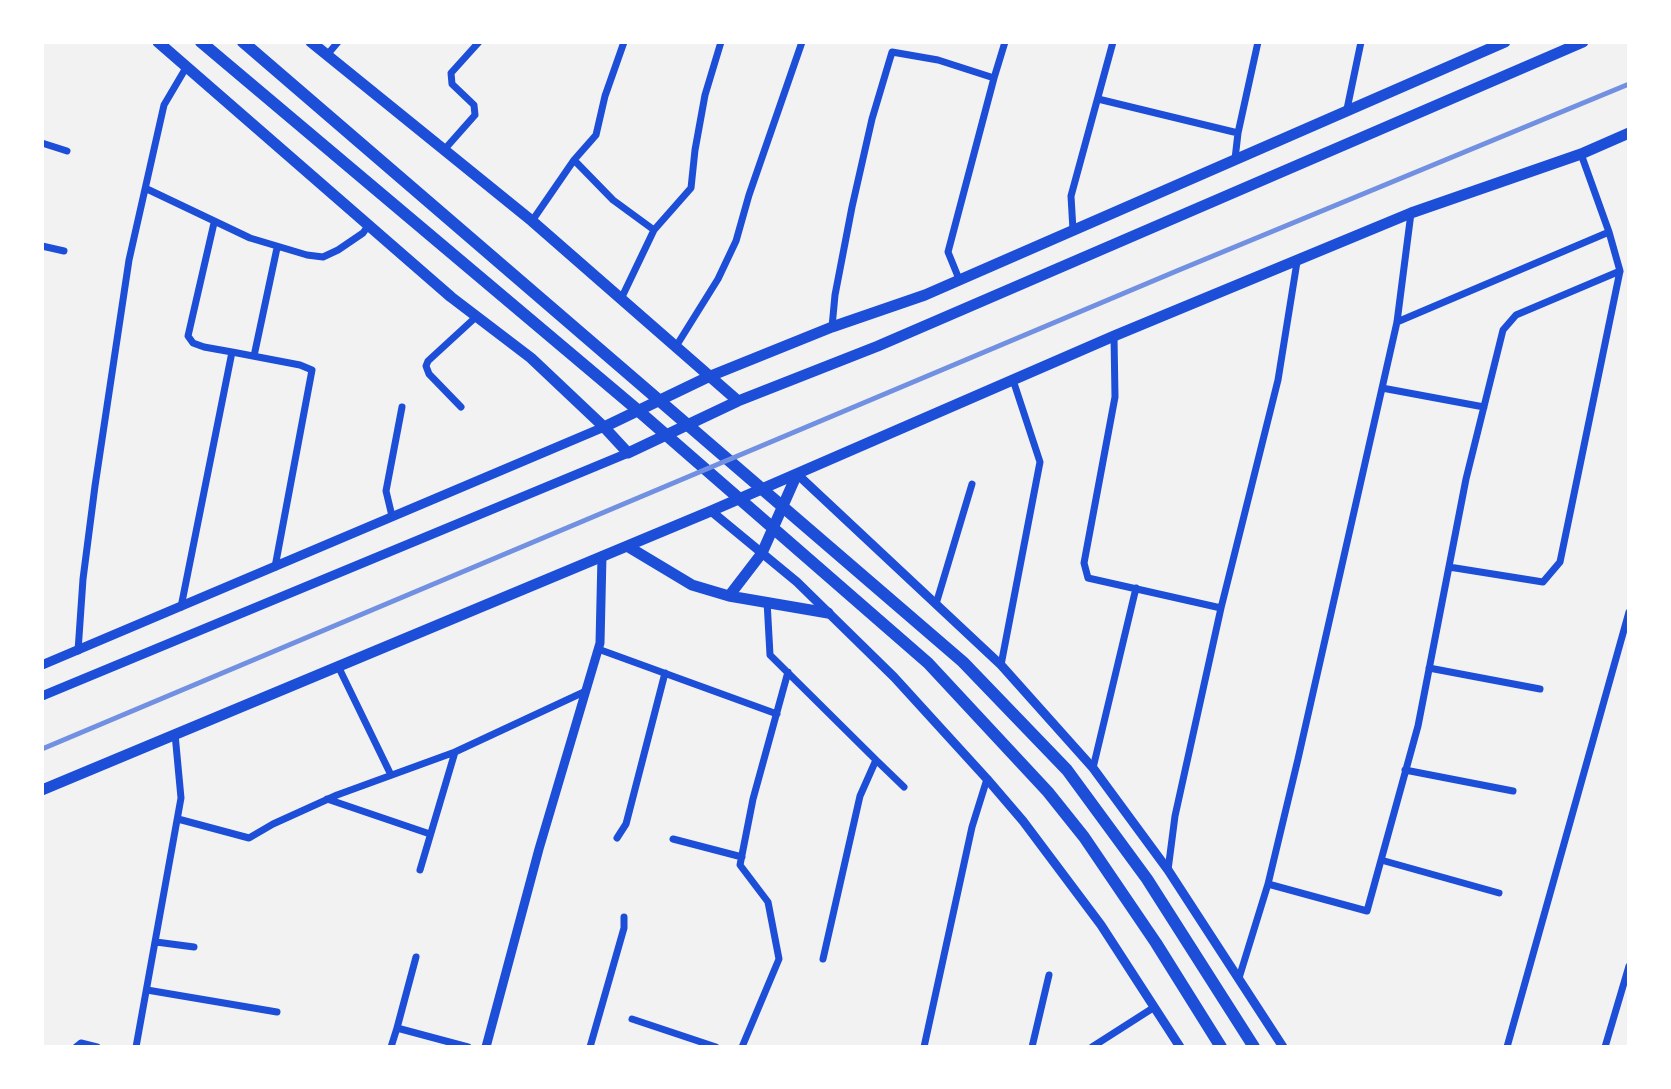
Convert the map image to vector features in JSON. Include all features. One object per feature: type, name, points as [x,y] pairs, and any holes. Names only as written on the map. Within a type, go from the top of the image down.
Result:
[{"type":"highway","points":[[201,42],[634,407],[928,663],[1048,792],[1084,837],[1221,1047]]},
{"type":"highway","points":[[243,42],[963,662],[1067,770],[1147,879],[1254,1047]]},
{"type":"main road","points":[[158,42],[368,226],[531,358],[628,453],[738,401],[878,346],[1583,42]]},
{"type":"main road","points":[[311,42],[532,221],[738,401]]},
{"type":"main road","points":[[604,427],[708,377],[832,327],[925,295],[1505,42]]},
{"type":"main road","points":[[42,790],[711,511],[1114,336],[1411,213],[1581,154],[1629,133]]},
{"type":"main road","points":[[729,596],[762,553],[797,474]]},
{"type":"main road","points":[[627,546],[692,585],[729,596],[828,613]]},
{"type":"street","points":[[327,55],[338,42]]},
{"type":"street","points":[[444,150],[475,115],[474,105],[452,84],[451,73],[479,42]]},
{"type":"street","points":[[532,221],[574,160],[596,135],[624,42]]},
{"type":"street","points":[[620,299],[654,230],[691,188],[705,95],[721,42]]},
{"type":"street","points":[[675,348],[718,279],[736,241],[802,42]]},
{"type":"street","points":[[959,279],[948,252],[1005,42]]},
{"type":"street","points":[[1073,230],[1071,196],[1113,42]]},
{"type":"street","points":[[1235,159],[1258,42]]},
{"type":"street","points":[[1347,109],[1361,42]]},
{"type":"street","points":[[832,327],[852,207],[872,119],[892,52],[938,60],[994,78]]},
{"type":"street","points":[[78,651],[83,579],[129,260],[164,105],[187,65]]},
{"type":"street","points":[[1098,99],[1238,133]]},
{"type":"street","points":[[42,143],[67,151]]},
{"type":"street","points":[[1449,567],[1543,582],[1560,562],[1620,271],[1581,154]]},
{"type":"street","points":[[574,160],[613,200],[654,230]]},
{"type":"street","points":[[147,189],[214,223],[277,248],[323,257],[363,233],[368,226]]},
{"type":"street","points":[[1239,978],[1268,884],[1397,322],[1411,213]]},
{"type":"street","points":[[214,223],[188,336],[193,343],[204,347],[312,370],[275,567]]},
{"type":"street","points":[[1397,322],[1609,232]]},
{"type":"street","points":[[42,246],[64,251]]},
{"type":"street","points":[[254,356],[277,248]]},
{"type":"street","points":[[1168,870],[1175,816],[1221,608],[1278,380],[1297,262]]},
{"type":"street","points":[[1268,884],[1367,911],[1418,726],[1466,479],[1503,330],[1516,315],[1620,271]]},
{"type":"street","points":[[461,407],[429,374],[426,366],[477,316]]},
{"type":"street","points":[[1114,336],[1115,397],[1084,563],[1088,578],[1221,608]]},
{"type":"street","points":[[181,607],[232,352]]},
{"type":"street","points":[[1001,665],[1040,462],[1013,380]]},
{"type":"street","points":[[1382,388],[1484,407]]},
{"type":"street","points":[[392,516],[386,491],[402,407]]},
{"type":"street","points":[[42,665],[604,427]]},
{"type":"street","points":[[42,696],[628,453]]},
{"type":"street","points":[[797,474],[1001,665],[1093,768],[1168,870],[1283,1047]]},
{"type":"street","points":[[936,604],[972,484]]},
{"type":"street","points":[[711,511],[797,582],[894,677],[987,779],[1023,821],[1101,925],[1180,1047]]},
{"type":"street","points":[[486,1047],[539,849],[598,649],[602,556]]},
{"type":"street","points":[[1093,768],[1136,588]]},
{"type":"street","points":[[767,601],[770,655],[904,787]]},
{"type":"street","points":[[1507,1047],[1629,612]]},
{"type":"street","points":[[598,649],[777,714]]},
{"type":"street","points":[[338,665],[391,775]]},
{"type":"street","points":[[1429,668],[1540,689]]},
{"type":"street","points":[[742,1047],[779,959],[768,902],[740,865],[753,799],[788,672]]},
{"type":"street","points":[[617,838],[626,824],[665,673]]},
{"type":"street","points":[[178,819],[249,838],[327,799],[455,752],[586,691]]},
{"type":"street","points":[[136,1047],[181,798],[175,733]]},
{"type":"street","points":[[420,870],[455,752]]},
{"type":"street","points":[[823,959],[860,796],[876,760]]},
{"type":"street","points":[[1405,770],[1513,791]]},
{"type":"street","points":[[924,1047],[972,827],[987,779]]},
{"type":"street","points":[[327,799],[430,834]]},
{"type":"street","points":[[673,839],[742,857]]},
{"type":"street","points":[[1381,860],[1499,893]]},
{"type":"street","points":[[590,1047],[624,928],[624,917]]},
{"type":"street","points":[[156,942],[194,947]]},
{"type":"street","points":[[391,1047],[416,957]]},
{"type":"street","points":[[1605,1047],[1629,966]]},
{"type":"street","points":[[1032,1047],[1049,975]]},
{"type":"street","points":[[147,990],[277,1012]]},
{"type":"street","points":[[1092,1047],[1153,1008]]},
{"type":"street","points":[[632,1019],[716,1047]]},
{"type":"street","points":[[397,1028],[468,1047]]},
{"type":"street","points":[[76,1047],[81,1043],[97,1047]]},
{"type":"railway","points":[[42,749],[1629,84]]}]
